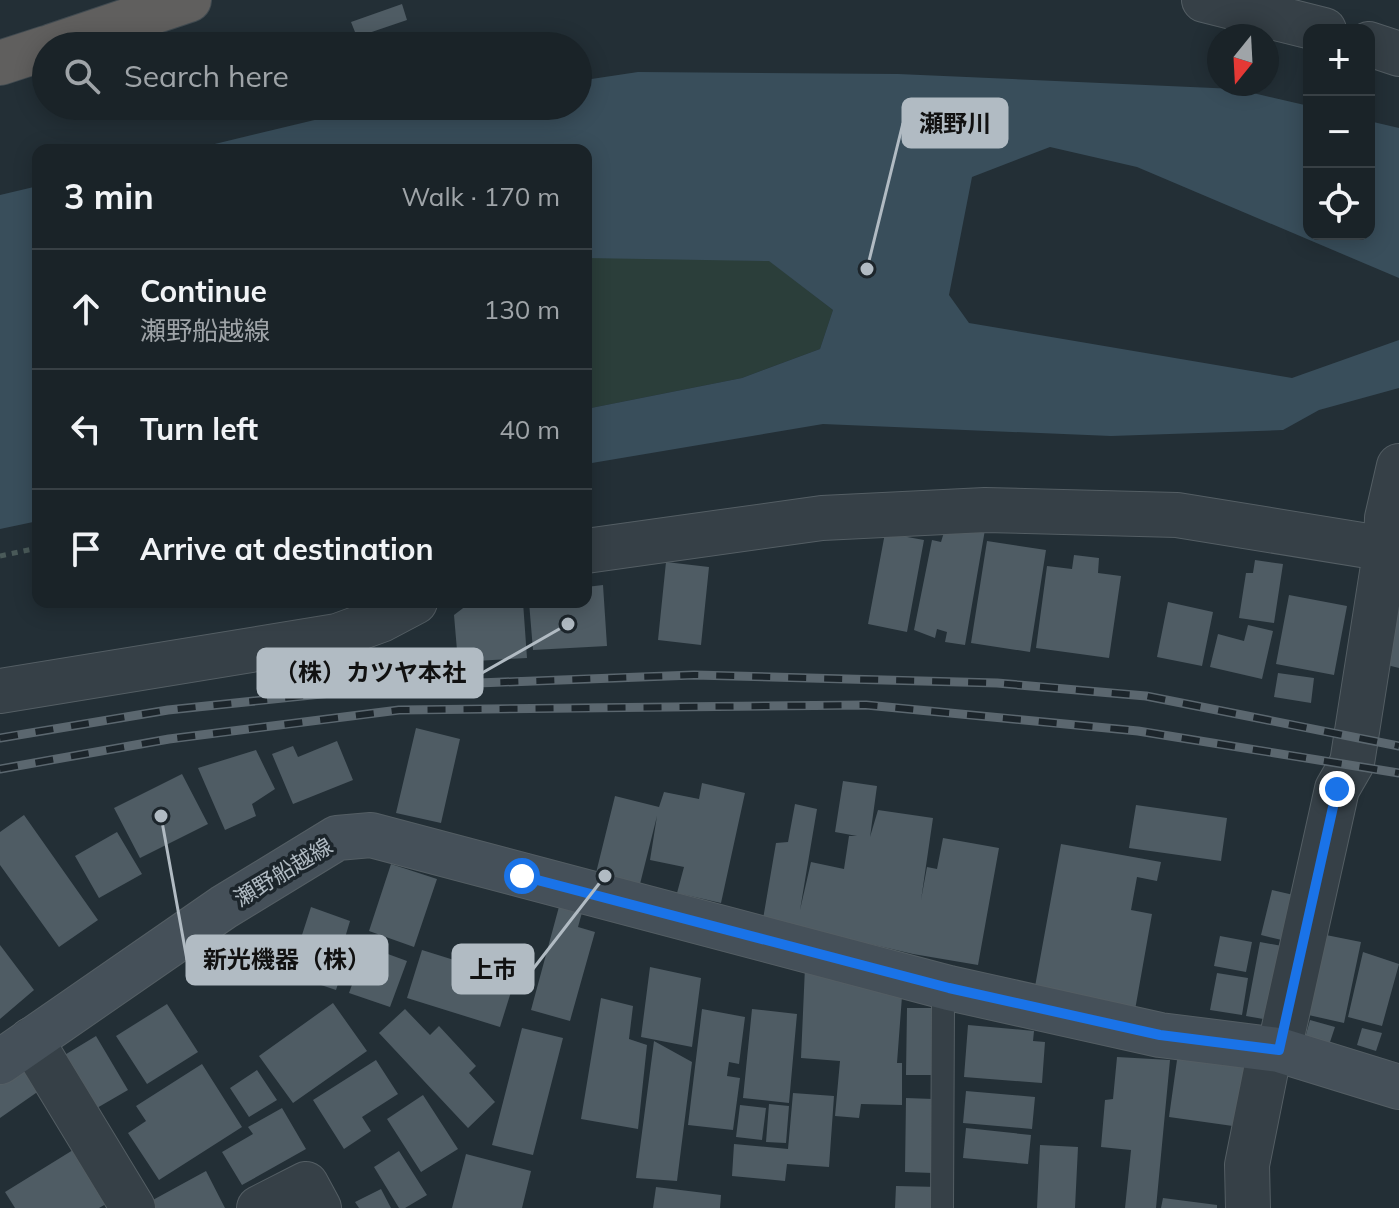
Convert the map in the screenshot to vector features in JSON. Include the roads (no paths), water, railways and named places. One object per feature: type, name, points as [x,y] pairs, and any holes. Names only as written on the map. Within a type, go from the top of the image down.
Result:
[{"type":"highway","points":[[94,32],[189,0]]},
{"type":"highway","points":[[0,63],[32,53]]},
{"type":"main road","name":"瀬野船越線","points":[[16,1051],[224,907],[337,838],[371,835],[949,988],[1160,1035],[1275,1050],[1399,1087]]},
{"type":"street","points":[[1204,0],[1303,25]]},
{"type":"street","points":[[1375,46],[1399,54]]},
{"type":"street","points":[[1248,1208],[1247,1165],[1337,789],[1352,763],[1391,538],[1399,466]]},
{"type":"street","points":[[592,550],[822,518],[985,510],[1177,515],[1391,538]]},
{"type":"street","points":[[0,691],[337,636],[404,608]]},
{"type":"street","points":[[16,1051],[133,1208]]},
{"type":"street","points":[[259,1208],[306,1184],[319,1208]]},
{"type":"lane","points":[[942,1208],[943,1005],[949,988]]},
{"type":"water","points":[[638,72],[898,74],[1207,88],[1207,96],[1266,96],[1303,105],[1303,237],[1137,167],[1050,147],[972,177],[949,295],[969,323],[1292,378],[1399,340],[1399,388],[1319,410],[1283,430],[1111,436],[823,424],[592,463],[592,408],[742,378],[820,349],[833,310],[769,261],[592,258],[592,144],[215,144],[315,120],[592,120],[592,79]]},
{"type":"water","points":[[1375,122],[1399,128],[1399,278],[1309,240],[1375,240]]},
{"type":"water","points":[[32,187],[32,522],[0,529],[0,195]]},
{"type":"railway","points":[[0,738],[168,710],[399,686],[694,675],[997,683],[1146,696],[1399,746]]},
{"type":"railway","points":[[0,769],[169,739],[399,710],[866,705],[1138,731],[1399,773]]},
{"type":"place","name":"瀬野川","points":[[867,269]]},
{"type":"place","name":"（株）カツヤ本社","points":[[568,624]]},
{"type":"place","name":"新光機器（株）","points":[[161,816]]},
{"type":"place","name":"上市","points":[[605,876]]}]
